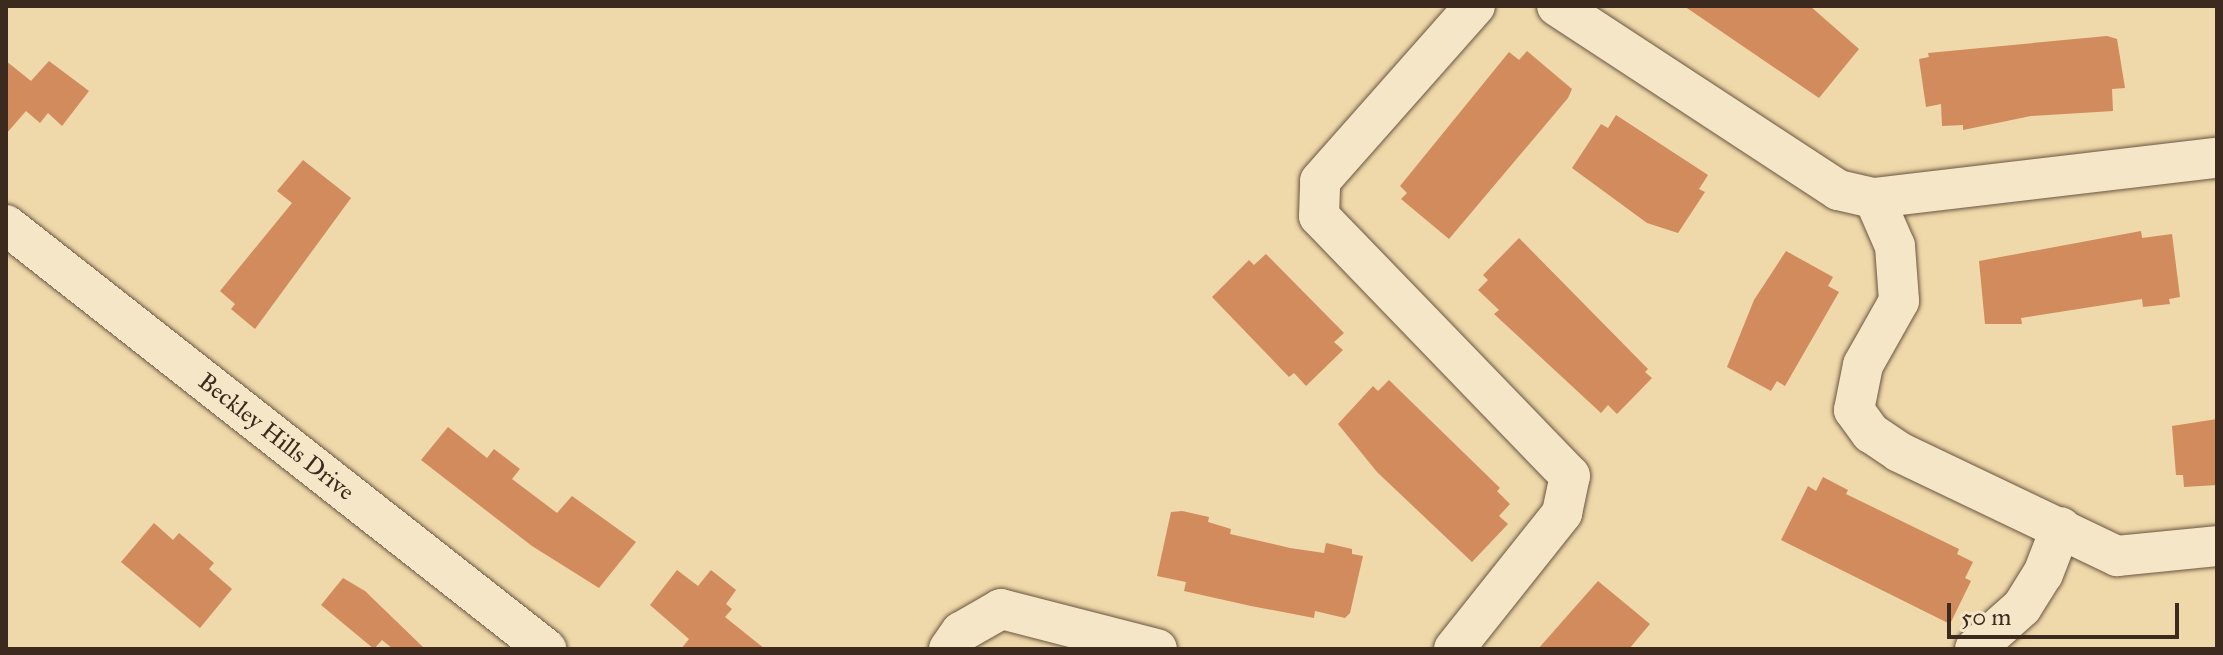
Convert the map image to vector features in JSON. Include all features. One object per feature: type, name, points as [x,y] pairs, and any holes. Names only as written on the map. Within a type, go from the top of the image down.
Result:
[{"type":"street","points":[[1454,649],[1562,513],[1570,476],[1319,216],[1320,181],[1475,6]]},
{"type":"street","points":[[1557,6],[1838,190],[1874,198],[2217,158]]},
{"type":"street","points":[[1874,198],[1899,264],[1899,301],[1863,365],[1854,410],[1871,433],[1899,452],[2117,556],[2217,546]]},
{"type":"street","name":"Beckley Hills Drive","points":[[6,225],[546,649]]},
{"type":"street","points":[[1975,649],[2022,607],[2043,574],[2061,527]]},
{"type":"street","points":[[949,649],[961,632],[1001,609],[1157,649]]},
{"type":"building","points":[[1684,6],[1810,6],[1859,49],[1819,98]]},
{"type":"building","points":[[2107,36],[2117,39],[2125,88],[2112,89],[2113,111],[2031,116],[1963,130],[1963,125],[1942,126],[1941,104],[1926,107],[1919,59],[1929,57],[1928,53]]},
{"type":"building","points":[[1527,51],[1572,89],[1568,98],[1449,239],[1401,199],[1407,193],[1400,186],[1509,52],[1519,60]]},
{"type":"building","points":[[6,61],[31,81],[49,61],[89,91],[62,126],[48,113],[40,123],[26,111],[6,134]]},
{"type":"building","points":[[1616,115],[1708,175],[1699,189],[1705,192],[1678,233],[1647,223],[1572,168],[1601,124],[1608,128]]},
{"type":"building","points":[[303,160],[351,198],[255,329],[231,309],[235,304],[220,291],[292,203],[277,191]]},
{"type":"building","points":[[2141,231],[2142,238],[2172,234],[2180,297],[2169,299],[2170,304],[2143,307],[2142,299],[2021,318],[2022,324],[1985,324],[1979,261]]},
{"type":"building","points":[[1519,238],[1648,369],[1645,372],[1652,378],[1617,414],[1608,405],[1601,413],[1494,314],[1499,310],[1478,290],[1488,280],[1483,275]]},
{"type":"building","points":[[1786,251],[1833,277],[1828,286],[1839,292],[1785,386],[1777,381],[1771,391],[1727,367],[1754,300]]},
{"type":"building","points":[[1266,254],[1344,333],[1334,342],[1343,350],[1306,386],[1294,373],[1289,377],[1212,297],[1249,260],[1254,265]]},
{"type":"building","points":[[1389,380],[1500,488],[1497,491],[1510,504],[1499,516],[1508,524],[1472,562],[1377,472],[1338,424],[1373,386],[1378,391]]},
{"type":"building","points":[[2217,419],[2217,485],[2184,487],[2183,475],[2176,475],[2172,426]]},
{"type":"building","points":[[448,427],[487,458],[494,449],[520,469],[512,479],[557,513],[572,496],[636,542],[599,588],[532,546],[421,460]]},
{"type":"building","points":[[1823,477],[1848,490],[1846,494],[1959,549],[1957,554],[1973,562],[1965,578],[1971,581],[1950,624],[1781,540],[1808,486],[1816,491]]},
{"type":"building","points":[[1182,511],[1209,517],[1208,522],[1231,529],[1230,534],[1290,548],[1324,553],[1326,543],[1352,549],[1352,554],[1363,556],[1350,613],[1345,618],[1315,611],[1314,618],[1251,606],[1184,591],[1186,582],[1157,576],[1171,512]]},
{"type":"building","points":[[154,523],[173,540],[179,533],[214,563],[209,569],[232,589],[200,628],[121,562]]},
{"type":"building","points":[[677,570],[698,586],[711,570],[736,590],[726,604],[732,609],[725,617],[765,649],[681,649],[689,639],[650,605]]},
{"type":"building","points":[[343,578],[365,591],[425,649],[393,649],[382,640],[374,649],[321,605]]},
{"type":"building","points":[[1598,581],[1650,624],[1629,649],[1538,649]]}]
